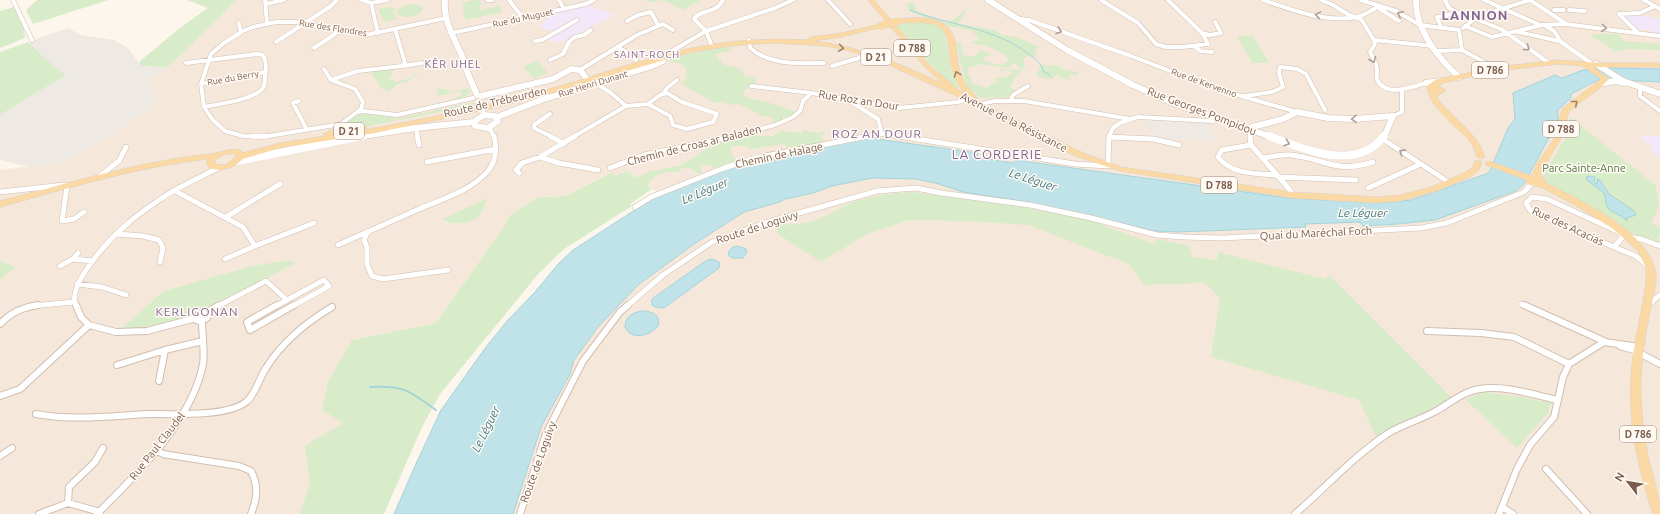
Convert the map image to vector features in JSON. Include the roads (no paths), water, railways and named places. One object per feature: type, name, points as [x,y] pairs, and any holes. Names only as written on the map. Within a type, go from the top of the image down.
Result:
[{"type":"main road","points":[[445,0],[444,8],[446,18],[463,58],[463,64],[467,69],[483,113]]},
{"type":"main road","name":"Avenue de la Résistance","points":[[871,0],[927,66],[957,93],[1078,154],[1108,166],[1146,174],[1292,195]]},
{"type":"main road","name":"Rue Georges Pompidou","points":[[988,0],[1021,19],[1066,49],[1148,92],[1218,119],[1308,150],[1332,155],[1351,156],[1358,154],[1375,147],[1384,140]]},
{"type":"main road","points":[[1415,0],[1416,15],[1420,25],[1435,48],[1453,72],[1459,77]]},
{"type":"main road","name":"D 21","points":[[818,42],[899,21],[917,19],[938,24],[947,30],[950,35],[954,67],[960,84],[967,93],[980,104]]},
{"type":"main road","name":"D 21","points":[[664,58],[716,46],[749,41],[818,42],[849,49],[896,65],[957,93]]},
{"type":"main road","name":"Route de Trébeurden","points":[[238,157],[273,143],[322,136],[461,110],[587,79],[684,50],[711,44],[749,41]]},
{"type":"main road","name":"Route de Trébeurden","points":[[238,157],[254,151],[272,147],[371,131],[457,114],[574,84],[664,58]]},
{"type":"main road","name":"Rue Henri Dunant","points":[[497,117],[528,105],[652,66],[663,61],[664,58]]},
{"type":"main road","name":"D 786","points":[[1433,87],[1459,77],[1497,69],[1549,63],[1593,65],[1660,65]]},
{"type":"main road","points":[[1593,65],[1647,94],[1660,95]]},
{"type":"main road","points":[[1593,65],[1604,81]]},
{"type":"main road","points":[[478,98],[553,79],[572,69],[580,70],[587,79]]},
{"type":"main road","name":"Quai du Maréchal Foch","points":[[1534,178],[1561,132],[1565,111],[1604,81],[1623,83],[1641,90]]},
{"type":"main road","points":[[1433,87],[1439,104],[1474,143],[1480,153],[1479,160],[1487,160],[1490,164],[1534,178],[1612,224],[1630,237],[1648,260],[1651,269]]},
{"type":"main road","points":[[1250,130],[1252,127],[1283,120],[1297,112]]},
{"type":"main road","name":"Rue de Kervenno","points":[[1297,112],[1328,118],[1354,119],[1393,116]]},
{"type":"main road","points":[[474,122],[478,128],[489,128],[497,123],[497,117],[483,113]]},
{"type":"main road","points":[[214,163],[228,152],[238,157],[284,151],[444,124],[474,122],[483,113]]},
{"type":"main road","points":[[1384,140],[1393,116]]},
{"type":"main road","points":[[322,136],[337,131],[342,125],[357,128],[373,127]]},
{"type":"main road","points":[[0,204],[102,177],[189,161],[202,161],[230,165],[238,157]]},
{"type":"main road","name":"D 788","points":[[1292,195],[1377,200],[1400,198],[1434,189],[1467,175],[1475,170],[1479,160]]},
{"type":"main road","name":"D 786","points":[[1651,269],[1651,283],[1639,350],[1636,398],[1638,433],[1643,462],[1659,514]]},
{"type":"street","points":[[13,0],[32,40]]},
{"type":"street","points":[[267,24],[266,2],[284,0]]},
{"type":"street","points":[[276,42],[331,6],[337,0]]},
{"type":"street","points":[[362,0],[371,3],[387,0]]},
{"type":"street","points":[[487,0],[492,0]]},
{"type":"street","points":[[509,0],[523,18]]},
{"type":"street","points":[[559,0],[564,9]]},
{"type":"street","name":"Rue du Muguet","points":[[452,33],[586,4],[594,0]]},
{"type":"street","points":[[711,44],[706,31],[694,19],[696,16],[717,9],[723,0]]},
{"type":"street","points":[[779,0],[785,3]]},
{"type":"street","points":[[672,51],[706,31],[793,0]]},
{"type":"street","points":[[828,0],[850,24]]},
{"type":"street","points":[[1101,0],[1137,23],[1147,31],[1154,42],[1164,46],[1195,46],[1208,44],[1202,33],[1168,0]]},
{"type":"street","points":[[1262,0],[1305,12],[1345,18],[1357,17],[1378,7]]},
{"type":"street","points":[[1321,0],[1349,15],[1361,19],[1374,40],[1375,44],[1370,52],[1377,68],[1377,79],[1386,88],[1402,89],[1415,85],[1433,87]]},
{"type":"street","points":[[1361,0],[1378,7],[1396,11],[1420,25],[1459,30],[1472,19],[1527,0],[1550,11],[1565,24]]},
{"type":"street","points":[[1445,0],[1449,8],[1457,13],[1501,29],[1549,63]]},
{"type":"street","points":[[1484,0],[1554,31],[1559,41]]},
{"type":"street","points":[[1644,0],[1660,9]]},
{"type":"street","points":[[371,3],[378,33]]},
{"type":"street","points":[[1638,34],[1618,14],[1640,13],[1655,6]]},
{"type":"street","points":[[1378,7],[1399,21]]},
{"type":"street","points":[[1550,11],[1585,11]]},
{"type":"street","points":[[627,21],[642,13],[651,12],[658,25]]},
{"type":"street","points":[[1441,27],[1437,17],[1457,13]]},
{"type":"street","name":"Rue des Flandres","points":[[201,84],[211,54],[224,42],[242,31],[267,24],[286,22],[304,23],[366,35],[446,18]]},
{"type":"street","name":"Rue de Kervenno","points":[[1021,19],[1029,20],[1131,56],[1241,97],[1297,112]]},
{"type":"street","points":[[535,41],[542,40],[576,20]]},
{"type":"street","points":[[1202,33],[1210,35],[1221,33],[1221,30],[1215,22]]},
{"type":"street","points":[[239,23],[240,30],[242,31]]},
{"type":"street","points":[[580,70],[642,32],[658,25],[663,24],[673,30]]},
{"type":"street","points":[[1465,26],[1492,37],[1505,32],[1541,25],[1565,24],[1660,36]]},
{"type":"street","points":[[395,29],[405,63],[402,66]]},
{"type":"street","points":[[314,48],[341,30]]},
{"type":"street","points":[[550,60],[563,54],[569,42],[575,37],[584,35],[591,30]]},
{"type":"street","points":[[1459,30],[1462,50]]},
{"type":"street","points":[[1516,31],[1559,41],[1593,65]]},
{"type":"street","points":[[1374,40],[1462,50],[1497,69]]},
{"type":"street","points":[[749,41],[750,48],[761,57],[774,61],[824,63]]},
{"type":"street","points":[[1195,46],[1201,51],[1212,52]]},
{"type":"street","points":[[617,47],[627,52],[636,60]]},
{"type":"street","points":[[186,63],[256,54],[262,55],[266,66],[266,72],[263,88],[260,92],[244,98],[204,107]]},
{"type":"street","points":[[832,66],[859,58],[865,54]]},
{"type":"street","points":[[331,80],[340,76],[368,69],[422,63]]},
{"type":"street","points":[[1241,97],[1272,92],[1283,87],[1279,73],[1280,67],[1297,69],[1306,74],[1325,110]]},
{"type":"street","points":[[201,84],[204,107],[212,119],[225,131],[243,136],[263,137],[342,125],[360,109],[363,102],[355,89],[331,80],[324,69]]},
{"type":"street","name":"Rue du Berry","points":[[201,84],[266,72]]},
{"type":"street","points":[[519,173],[516,170],[522,163],[540,157],[564,144],[626,106],[648,104],[664,93],[667,88],[677,80]]},
{"type":"street","points":[[595,83],[612,93],[626,106]]},
{"type":"street","name":"Rue Roz an Dour","points":[[751,86],[811,93],[899,108],[958,102],[967,99]]},
{"type":"street","points":[[1011,100],[1013,95],[1028,86]]},
{"type":"street","points":[[1393,116],[1402,112],[1404,108],[1402,89]]},
{"type":"street","points":[[1641,90],[1640,96],[1660,112]]},
{"type":"street","points":[[648,104],[667,113],[670,116],[673,125],[683,129],[714,122],[717,114],[682,102],[672,95],[664,93]]},
{"type":"street","name":"Chemin de Croas ar Baladen","points":[[610,168],[644,155],[747,134],[775,125],[793,117],[800,111],[803,101],[811,93]]},
{"type":"street","points":[[357,112],[363,111],[397,114],[478,98]]},
{"type":"street","points":[[850,100],[878,119],[882,134]]},
{"type":"street","points":[[980,104],[1011,100],[1055,104],[1092,113],[1130,119]]},
{"type":"street","points":[[299,101],[293,103],[307,130]]},
{"type":"street","points":[[550,114],[534,125],[534,128],[564,144]]},
{"type":"street","points":[[1108,166],[1109,137],[1113,128],[1120,123],[1138,118],[1212,121],[1218,119]]},
{"type":"street","points":[[338,245],[455,194],[474,182],[488,171],[495,160],[496,149],[494,136],[489,128]]},
{"type":"street","points":[[416,129],[419,145]]},
{"type":"street","points":[[1250,130],[1251,145],[1290,190],[1292,195]]},
{"type":"street","name":"Chemin de Halage","points":[[635,207],[651,197],[724,168],[759,158],[882,134],[1075,164],[1108,166]]},
{"type":"street","points":[[1109,137],[1153,139],[1180,145]]},
{"type":"street","points":[[1384,140],[1450,183]]},
{"type":"street","points":[[1251,145],[1222,150],[1218,157],[1221,163],[1228,168],[1241,172],[1277,176],[1356,180]]},
{"type":"street","points":[[102,177],[101,175],[123,156],[126,147]]},
{"type":"street","points":[[428,162],[496,149]]},
{"type":"street","points":[[1075,164],[1079,161],[1078,154]]},
{"type":"street","points":[[1263,158],[1290,155],[1328,166],[1350,168],[1363,166],[1373,162]]},
{"type":"street","points":[[540,157],[559,163],[598,170]]},
{"type":"street","points":[[214,163],[205,175],[144,210],[117,234],[77,284],[74,302],[81,317],[89,325],[116,332],[126,333],[147,331],[199,319],[200,314],[205,313],[266,281],[287,300]]},
{"type":"street","points":[[1368,188],[1421,164]]},
{"type":"street","name":"Quai du Maréchal Foch","points":[[1091,218],[1157,235],[1183,237],[1230,237],[1421,228],[1447,223],[1524,192],[1534,178]]},
{"type":"street","points":[[226,217],[280,184]]},
{"type":"street","points":[[0,192],[64,185],[67,186],[62,220],[66,221],[76,219],[84,212]]},
{"type":"street","name":"Route de Loguivy","points":[[520,514],[546,434],[583,361],[620,312],[663,275],[712,242],[771,221],[877,191],[894,189],[916,188],[941,193],[1030,205],[1091,218]]},
{"type":"street","points":[[175,191],[243,227],[255,246]]},
{"type":"street","name":"Rue des Acacias","points":[[1614,247],[1622,237],[1618,232],[1547,199],[1532,197],[1526,203],[1530,210],[1620,250],[1636,256],[1651,269]]},
{"type":"street","points":[[225,259],[314,223]]},
{"type":"street","points":[[368,232],[364,240],[367,247],[367,264],[372,276],[383,279],[448,270]]},
{"type":"street","points":[[117,234],[143,236],[159,240],[163,248],[160,262]]},
{"type":"street","points":[[1630,237],[1641,239],[1660,246]]},
{"type":"street","points":[[1620,250],[1632,252],[1641,250]]},
{"type":"street","points":[[60,266],[73,259],[78,253]]},
{"type":"street","points":[[73,259],[94,261]]},
{"type":"street","points":[[324,280],[329,286],[250,330],[247,322],[287,300],[324,280]]},
{"type":"street","points":[[77,284],[102,287],[126,295]]},
{"type":"street","points":[[1646,307],[1660,295]]},
{"type":"street","points":[[0,324],[5,316],[14,311],[30,307],[74,302]]},
{"type":"street","points":[[1521,304],[1604,342],[1639,350],[1660,364]]},
{"type":"street","points":[[36,414],[51,417],[86,418],[98,416],[184,414],[229,409],[242,405],[248,401],[264,370],[295,331],[311,319],[332,307]]},
{"type":"street","name":"Rue Paul Claudel","points":[[98,513],[137,474],[184,414],[191,401],[203,363],[203,341],[199,319]]},
{"type":"street","points":[[0,396],[20,389],[89,325]]},
{"type":"street","points":[[1427,331],[1481,333],[1514,337],[1569,364]]},
{"type":"street","points":[[117,365],[165,350],[203,341]]},
{"type":"street","points":[[1513,514],[1501,511],[1517,469],[1530,445],[1554,417],[1562,377],[1569,364],[1604,342]]},
{"type":"street","points":[[159,382],[165,350]]},
{"type":"street","points":[[1294,514],[1316,497],[1347,466],[1396,429],[1402,425],[1433,413],[1454,400],[1479,389],[1505,391],[1558,400]]},
{"type":"street","points":[[0,456],[12,448]]},
{"type":"street","points":[[68,502],[69,488],[95,462],[103,448]]},
{"type":"street","points":[[156,450],[163,454],[239,466],[251,471],[258,488],[251,514]]},
{"type":"street","points":[[1546,469],[1587,514]]},
{"type":"street","points":[[39,514],[68,502],[98,513]]},
{"type":"water","name":"Le Léguer","points":[[1610,68],[1660,69],[1660,82],[1600,79],[1571,94],[1571,98],[1558,110],[1558,121],[1524,184],[1516,191],[1435,220],[1363,226],[1360,222],[1305,224],[1306,227],[1179,232],[1155,231],[1028,202],[963,192],[917,179],[872,178],[832,186],[813,193],[785,199],[780,202],[744,212],[694,244],[638,285],[598,327],[574,360],[570,374],[541,427],[513,514],[394,514],[441,410],[486,347],[507,321],[535,292],[559,263],[573,250],[652,199],[723,170],[748,161],[874,137],[877,139],[978,153],[977,157],[1013,163],[1015,160],[1288,198],[1379,203],[1411,200],[1489,173],[1508,128],[1515,119],[1513,93],[1555,75],[1562,78],[1583,70]]},
{"type":"water","points":[[1586,177],[1595,177],[1594,181],[1596,184],[1598,183],[1597,179],[1600,180],[1609,194],[1633,210],[1636,215],[1626,218],[1628,220],[1626,220],[1608,209],[1605,201],[1605,194],[1587,180]]},
{"type":"water","points":[[737,246],[746,249],[747,252],[743,258],[733,258],[729,256],[728,252],[733,247]]},
{"type":"water","points":[[710,259],[720,263],[719,268],[664,308],[655,307],[652,305],[652,299]]},
{"type":"water","points":[[641,311],[654,314],[657,316],[659,322],[655,329],[641,336],[632,334],[628,331],[625,324],[632,314]]},
{"type":"waterway","points":[[1335,4],[1352,14]]},
{"type":"waterway","points":[[910,10],[1002,38],[1030,55],[1040,64],[1043,71],[1051,76]]},
{"type":"waterway","points":[[370,387],[399,388],[419,398],[436,410]]},
{"type":"district","name":"LANNION","points":[[1475,15]]},
{"type":"district","name":"SAINT-ROCH","points":[[647,54]]},
{"type":"district","name":"KÊR UHEL","points":[[453,64]]},
{"type":"district","name":"ROZ AN DOUR","points":[[877,134]]},
{"type":"district","name":"LA CORDERIE","points":[[997,154]]},
{"type":"district","name":"KERLIGONAN","points":[[197,312]]},
{"type":"park label","name":"Parc Sainte-Anne","points":[[1584,168]]}]
